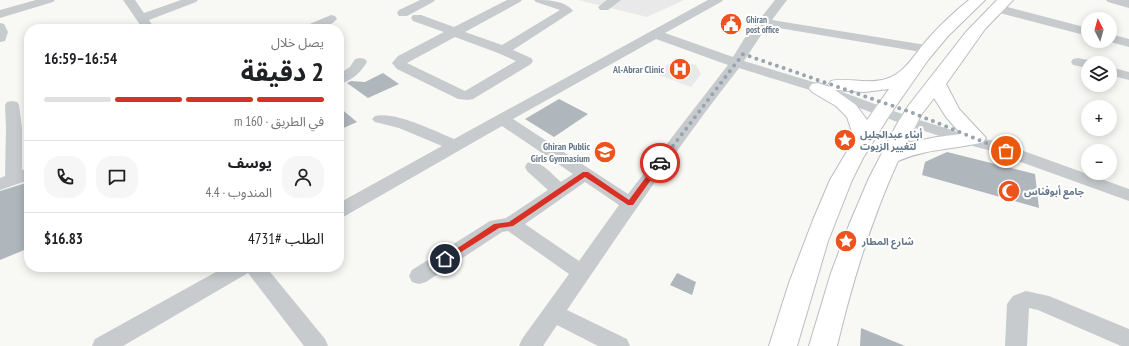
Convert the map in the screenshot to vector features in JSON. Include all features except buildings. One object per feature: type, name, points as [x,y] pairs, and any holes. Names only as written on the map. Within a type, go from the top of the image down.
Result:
[{"type":"main road","points":[[783,346],[798,293],[822,230],[841,181],[862,142],[927,49],[978,0]]},
{"type":"main road","points":[[823,346],[835,299],[855,237],[883,169],[911,117],[937,84],[971,36],[1001,4]]},
{"type":"main road","points":[[837,85],[860,87],[886,85],[907,76]]},
{"type":"main road","points":[[937,84],[942,98],[972,139]]},
{"type":"main road","points":[[818,88],[840,101],[856,116],[863,133],[862,142]]},
{"type":"main road","points":[[890,157],[909,149],[930,144],[972,139]]},
{"type":"street","points":[[0,14],[49,0]]},
{"type":"street","points":[[129,0],[146,24]]},
{"type":"street","points":[[142,18],[192,0]]},
{"type":"street","points":[[403,13],[430,0]]},
{"type":"street","points":[[418,18],[456,32],[503,50],[526,61],[466,96],[400,64],[399,62],[403,59],[456,32],[516,0]]},
{"type":"street","points":[[503,50],[567,12],[565,8],[540,0]]},
{"type":"street","points":[[604,7],[616,0]]},
{"type":"street","points":[[344,208],[454,145],[717,0]]},
{"type":"street","points":[[530,346],[630,204],[711,94],[740,59],[749,42],[780,0]]},
{"type":"street","points":[[1112,0],[1129,4]]},
{"type":"street","points":[[1001,4],[1081,30]]},
{"type":"street","points":[[320,24],[331,19]]},
{"type":"street","points":[[764,22],[927,49]]},
{"type":"street","points":[[0,27],[2,32],[0,38]]},
{"type":"street","points":[[660,31],[818,88],[885,108],[1129,194]]},
{"type":"street","points":[[1117,40],[1129,43]]},
{"type":"street","points":[[740,59],[837,85],[885,108]]},
{"type":"street","points":[[344,77],[355,70],[360,62]]},
{"type":"street","points":[[1117,73],[1129,76]]},
{"type":"street","points":[[12,105],[14,128],[6,182],[24,176]]},
{"type":"street","points":[[380,119],[404,124],[454,145]]},
{"type":"street","points":[[502,119],[630,204]]},
{"type":"street","points":[[533,167],[560,191]]},
{"type":"street","points":[[419,276],[497,226],[511,224],[585,174]]},
{"type":"street","points":[[511,224],[581,272]]},
{"type":"street","points":[[102,346],[233,272]]},
{"type":"street","points":[[258,272],[317,346]]},
{"type":"street","points":[[1016,346],[1018,304],[1027,299],[1042,302],[1122,340]]},
{"type":"street","points":[[553,313],[619,346]]},
{"type":"shaded area","points":[[578,0],[684,0],[647,17]]},
{"type":"shaded area","name":"Al-Abrar Clinic","points":[[675,59],[696,65],[701,74],[691,87],[656,74]]},
{"type":"way so far","points":[[660,163],[711,94],[743,54],[837,85],[913,113],[1006,151]]},
{"type":"place","name":"Ghiran post office","points":[[731,24]]},
{"type":"place","name":"Al-Abrar Clinic","points":[[680,69]]},
{"type":"place","name":"أبناء عبدالجليل لتغيير الزيوت","points":[[845,140]]},
{"type":"place","name":"Ghiran Public Girls Gymnasium","points":[[605,152]]},
{"type":"place","name":"جامع أبوفناس","points":[[1009,191]]},
{"type":"place","name":"شارع المطار","points":[[846,241]]},
{"type":"route","points":[[445,259],[497,226],[511,224],[585,174],[630,204],[660,163]]}]
